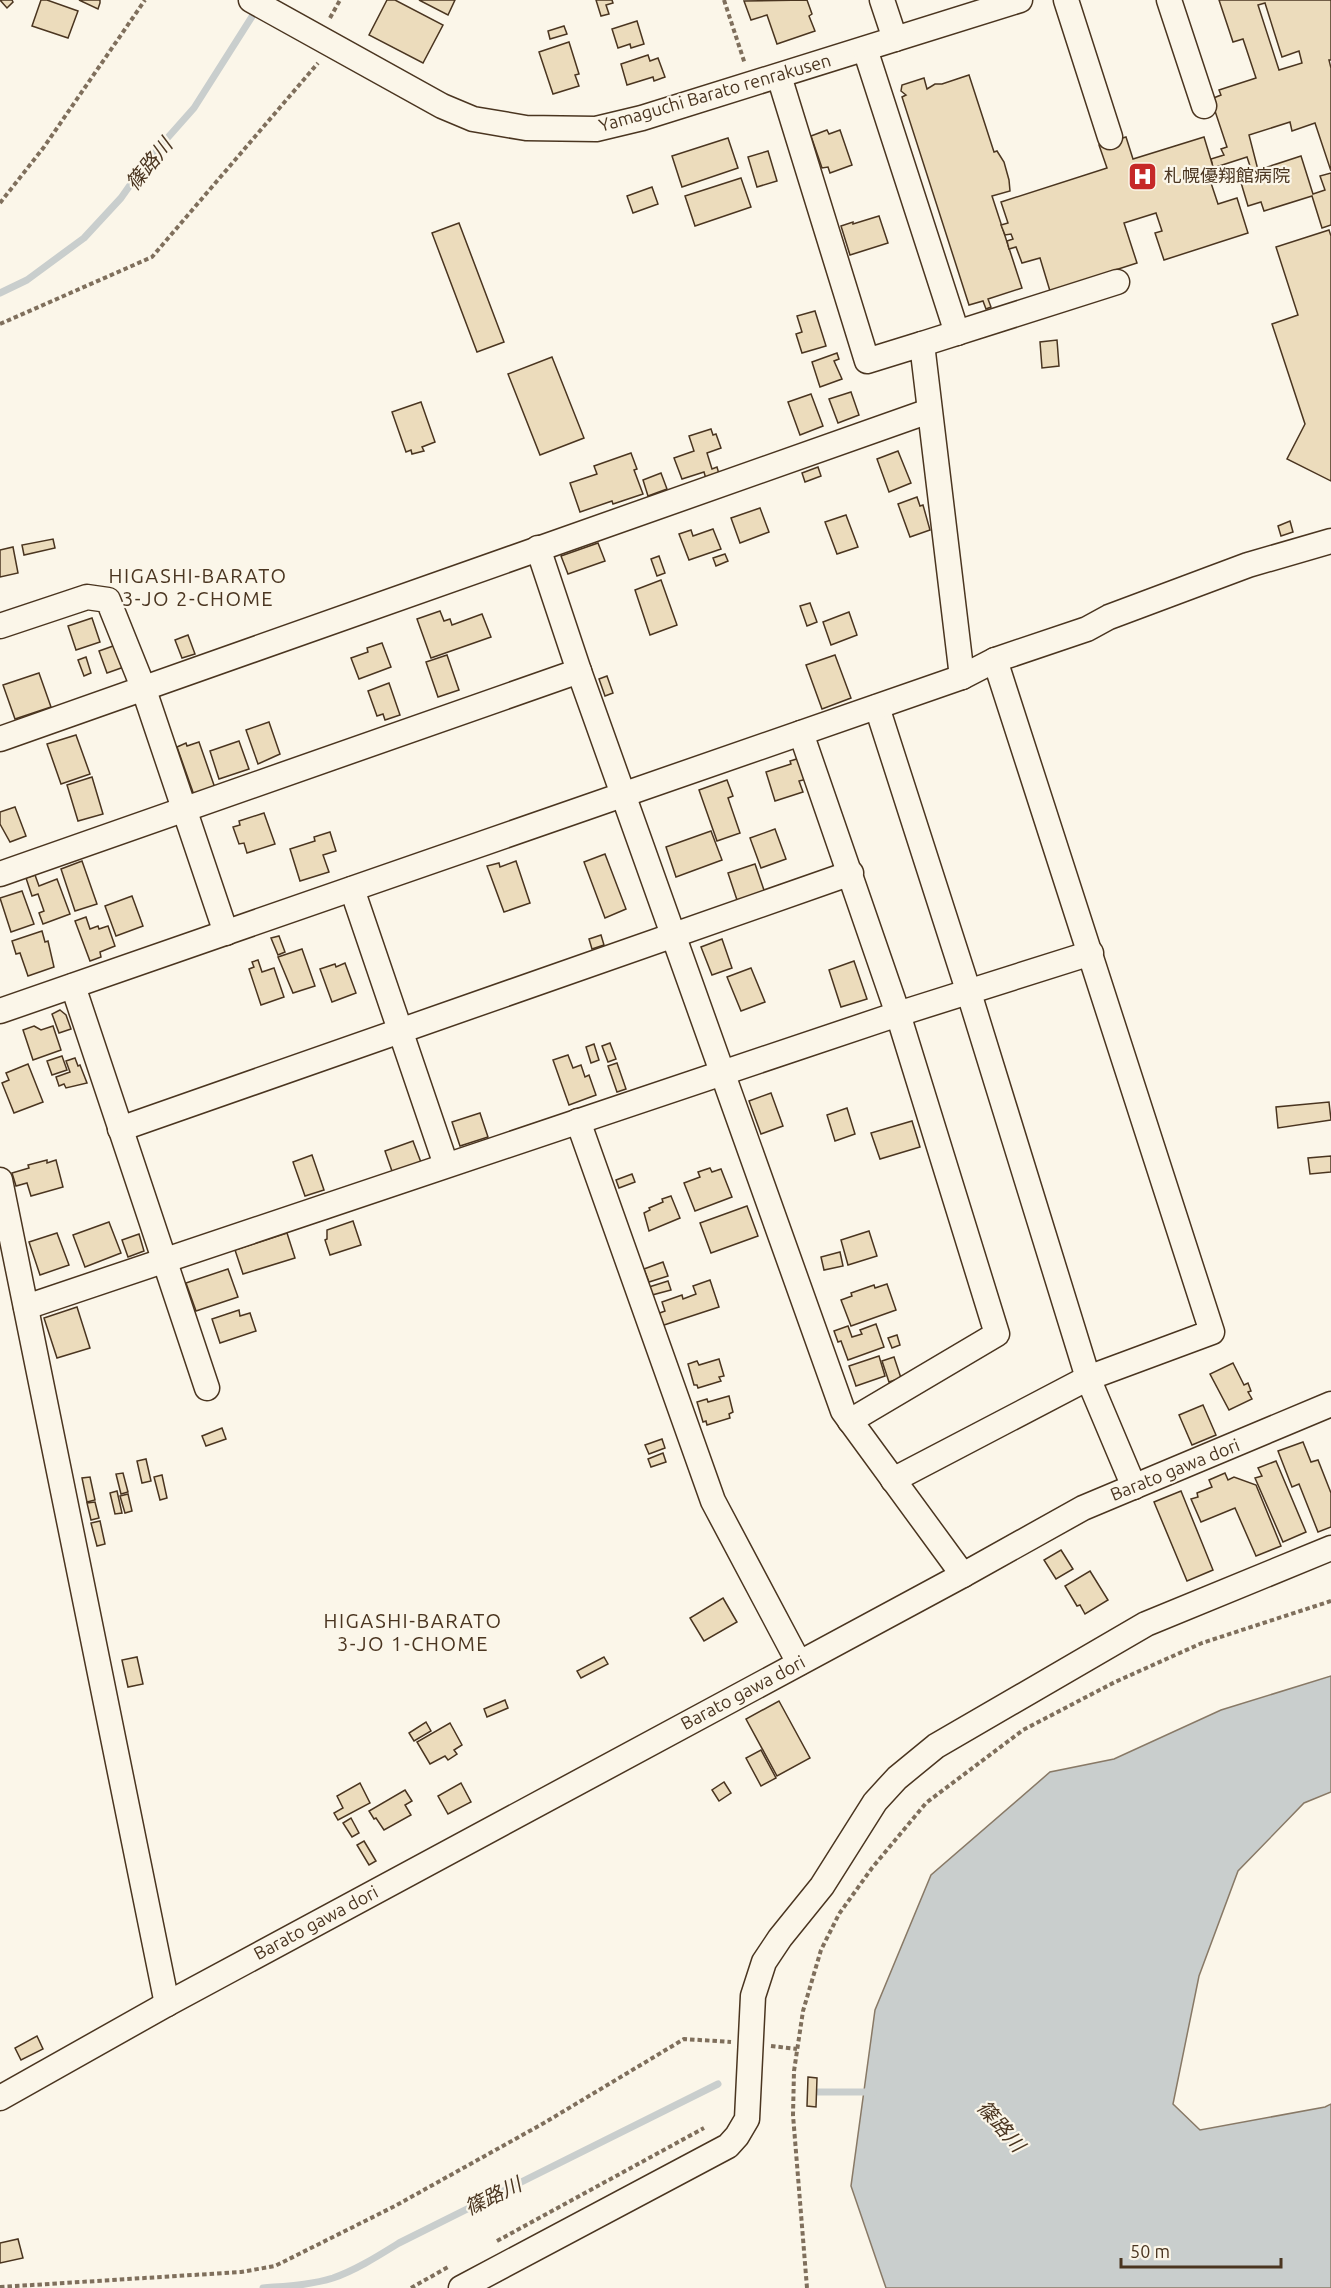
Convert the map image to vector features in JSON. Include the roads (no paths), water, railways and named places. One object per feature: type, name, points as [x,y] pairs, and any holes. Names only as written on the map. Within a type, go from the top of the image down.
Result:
[{"type":"street","name":"Yamaguchi Barato renrakusen","points":[[251,0],[442,106],[473,119],[526,128],[596,129],[642,118],[752,85],[1016,1]]},
{"type":"street","points":[[882,0],[895,39]]},
{"type":"street","points":[[1066,0],[1110,136]]},
{"type":"street","points":[[1169,0],[1204,106]]},
{"type":"street","points":[[865,49],[957,333]]},
{"type":"street","points":[[779,76],[867,361],[1117,282]]},
{"type":"street","points":[[922,344],[962,677]]},
{"type":"street","points":[[0,739],[929,411]]},
{"type":"street","points":[[0,1011],[962,677],[995,660],[1087,629],[1109,617],[1248,565],[1331,541]]},
{"type":"street","points":[[538,548],[579,671],[843,1411],[963,1575]]},
{"type":"street","points":[[0,626],[87,597],[108,600],[143,687],[226,933]]},
{"type":"street","points":[[893,1480],[1088,1378],[1212,1332],[995,660]]},
{"type":"street","points":[[0,874],[579,671]]},
{"type":"street","points":[[877,706],[1088,1378],[1134,1487]]},
{"type":"street","points":[[801,733],[898,1014],[997,1334],[850,1421]]},
{"type":"street","points":[[120,1129],[851,873]]},
{"type":"street","points":[[352,889],[446,1165]]},
{"type":"street","points":[[26,1307],[723,1072],[1090,953]]},
{"type":"street","points":[[73,986],[207,1388]]},
{"type":"street","points":[[579,1121],[713,1501],[799,1663]]},
{"type":"street","points":[[0,1180],[167,2004]]},
{"type":"street","name":"Barato gawa dori","points":[[0,2098],[167,2004],[1083,1508],[1331,1404]]},
{"type":"street","points":[[461,2288],[728,2145],[737,2136],[747,2119],[753,1995],[764,1962],[780,1938],[822,1886],[875,1803],[897,1778],[936,1746],[1146,1624],[1331,1548]]},
{"type":"water","points":[[1331,1676],[1331,1792],[1304,1803],[1238,1871],[1199,1976],[1173,2104],[1200,2130],[1331,2104],[1331,2288],[886,2288],[851,2186],[875,2010],[931,1875],[1050,1772],[1114,1759],[1221,1710]]},
{"type":"waterway","name":"篠路川","points":[[0,293],[27,280],[84,238],[121,198],[147,161],[194,108],[258,7]]},
{"type":"waterway","name":"篠路川","points":[[263,2288],[316,2282],[350,2271],[399,2243],[718,2084]]},
{"type":"waterway","name":"篠路川","points":[[818,2092],[873,2092]]},
{"type":"place","name":"札幌優翔館病院","points":[[1143,176]]},
{"type":"district","name":"HIGASHI-BARATO 3-JO 2-CHOME","points":[[198,588]]},
{"type":"district","name":"HIGASHI-BARATO 3-JO 1-CHOME","points":[[413,1632]]}]
